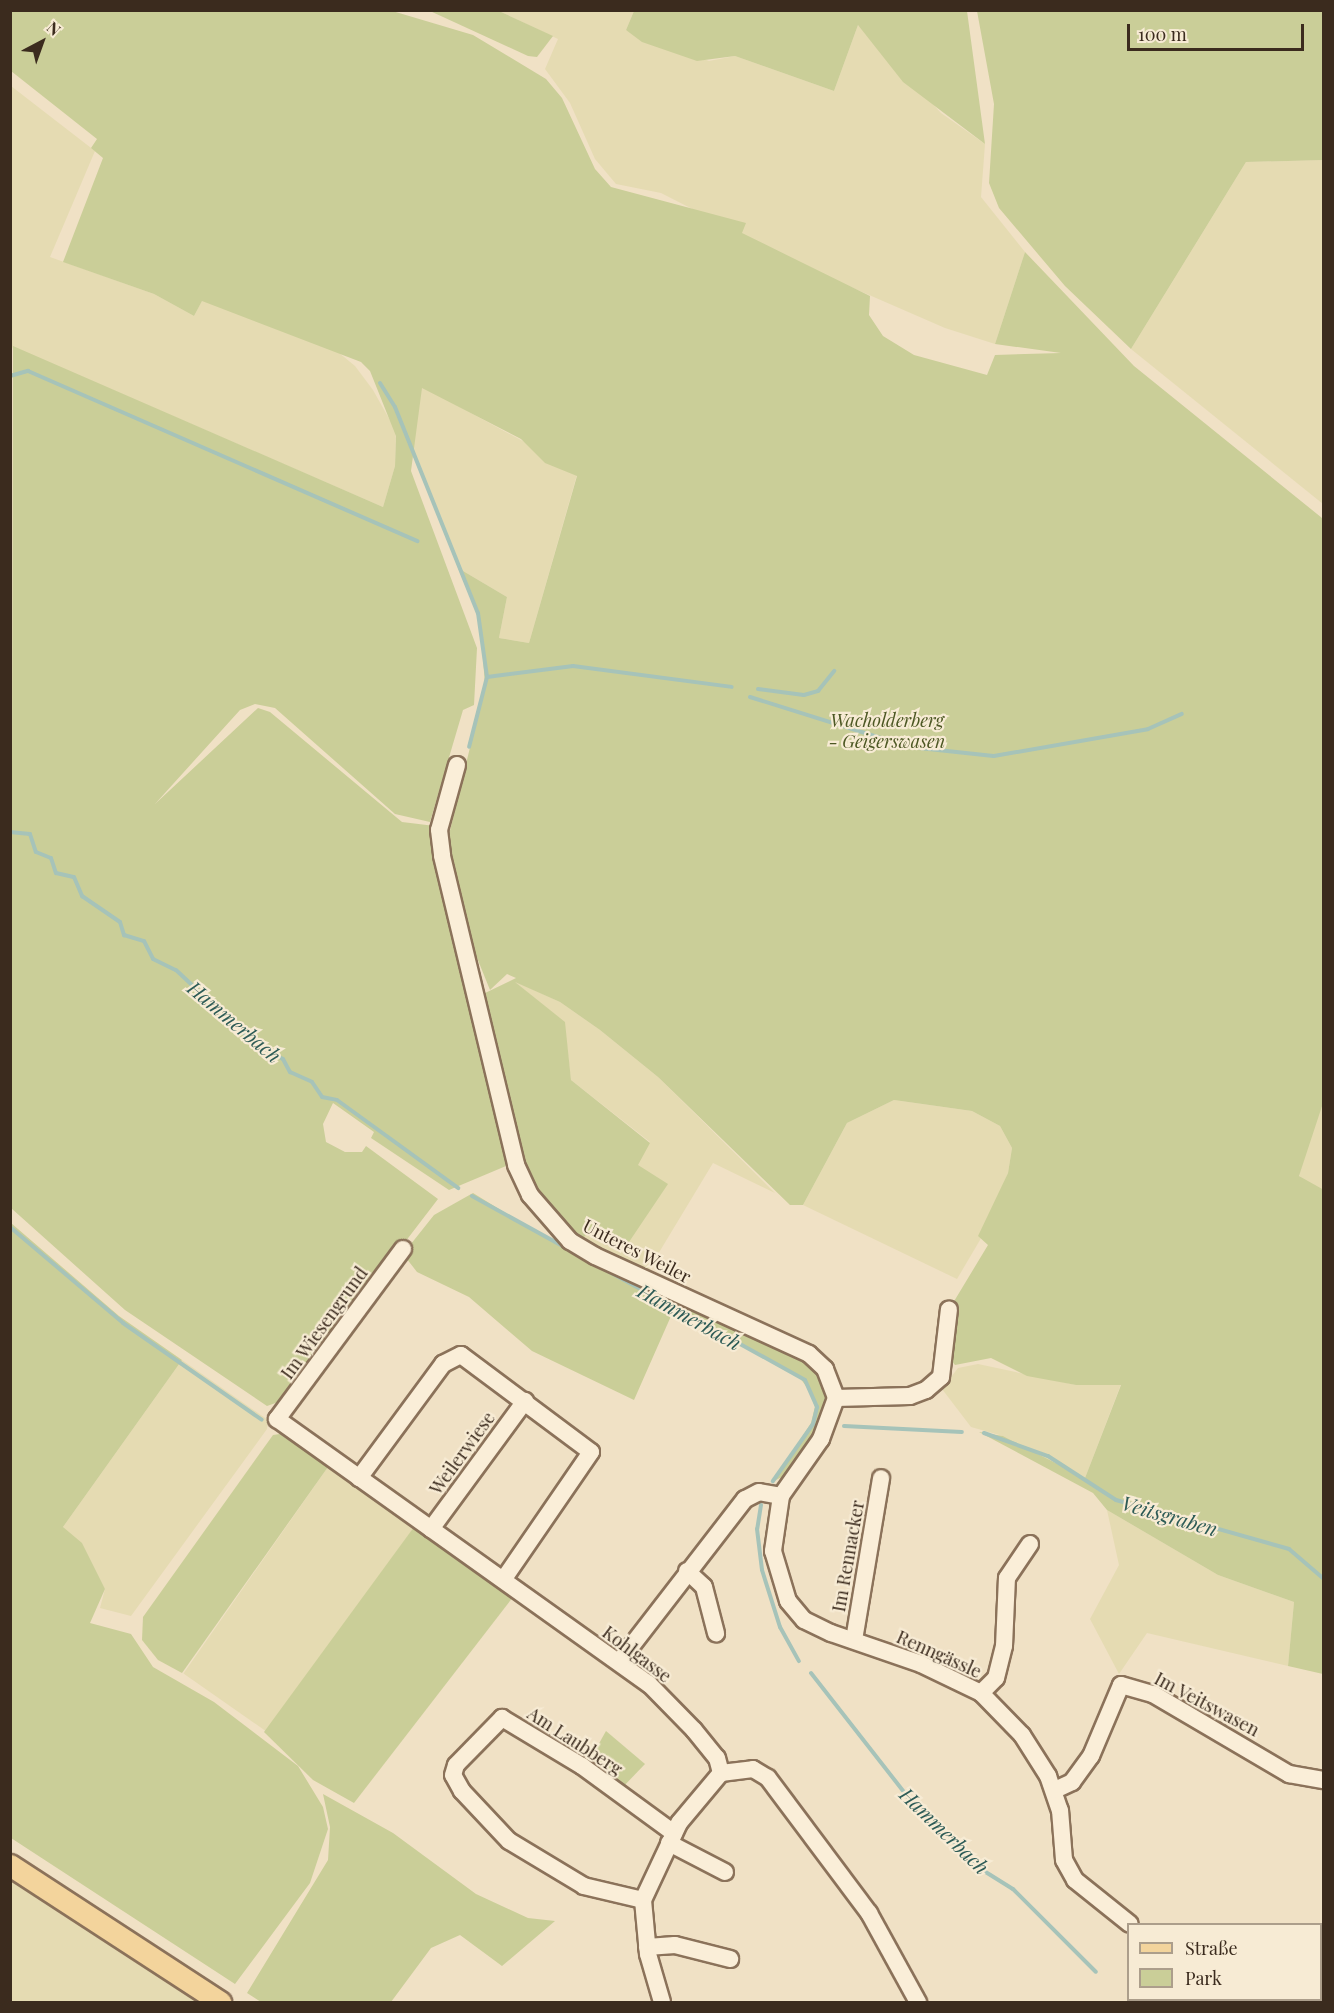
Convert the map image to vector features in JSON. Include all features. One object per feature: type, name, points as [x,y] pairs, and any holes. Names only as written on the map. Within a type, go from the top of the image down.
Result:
[{"type":"main road","points":[[10,1865],[220,2002]]},
{"type":"street","name":"Unteres Weiler","points":[[457,765],[439,830],[442,856],[516,1165],[530,1195],[570,1240],[595,1256],[810,1354],[825,1369],[836,1398]]},
{"type":"street","name":"Im Wiesengrund","points":[[277,1419],[403,1249]]},
{"type":"street","points":[[619,1662],[687,1571],[745,1499],[759,1492],[781,1496],[821,1439],[836,1398],[910,1396],[926,1390],[941,1377],[949,1309]]},
{"type":"street","points":[[359,1478],[453,1356],[461,1355],[591,1452],[590,1460],[503,1580]]},
{"type":"street","name":"Weilerwiese","points":[[430,1529],[525,1401]]},
{"type":"street","name":"Kohlgasse","points":[[277,1419],[649,1684],[694,1730],[721,1773]]},
{"type":"street","name":"Im Rennacker","points":[[854,1640],[881,1478]]},
{"type":"street","name":"Renngässle","points":[[781,1496],[773,1551],[788,1601],[804,1620],[981,1694],[1022,1735],[1055,1790],[1064,1860],[1076,1880],[1129,1923]]},
{"type":"street","points":[[981,1694],[996,1678],[1004,1646],[1007,1578],[1030,1544]]},
{"type":"street","points":[[687,1571],[704,1587],[716,1633]]},
{"type":"street","name":"Im Veitswasen","points":[[1055,1790],[1071,1782],[1090,1756],[1121,1686],[1153,1694],[1289,1774],[1323,1780]]},
{"type":"street","name":"Am Laubberg","points":[[643,1900],[584,1886],[508,1841],[462,1791],[453,1775],[456,1765],[502,1718],[582,1766],[672,1838]]},
{"type":"street","points":[[662,2002],[646,1947],[643,1900],[672,1838],[721,1773],[753,1769],[768,1778],[868,1913],[918,2002]]},
{"type":"street","points":[[672,1838],[725,1872]]},
{"type":"street","points":[[646,1947],[675,1945],[730,1959]]},
{"type":"shaded area","points":[[499,11],[634,11],[626,30],[709,61],[735,56],[834,91],[858,25],[864,29],[941,113],[985,144],[981,197],[1025,252],[995,344],[945,328],[814,271],[661,193],[616,184],[595,159],[570,103],[545,69],[558,39]]},
{"type":"shaded area","points":[[11,86],[95,151],[50,257],[154,294],[194,316],[224,258],[355,366],[373,390],[396,431],[395,466],[383,507],[13,347],[11,351]]},
{"type":"shaded area","points":[[1323,160],[1323,504],[1131,349],[1246,162]]},
{"type":"shaded area","points":[[421,386],[578,471],[529,643],[499,638],[507,597],[458,568],[412,446]]},
{"type":"shaded area","points":[[512,980],[560,1002],[600,1030],[658,1077],[775,1193],[713,1163],[646,1274],[581,1241],[650,1142],[571,1080],[564,1022]]},
{"type":"shaded area","points":[[1323,1097],[1323,1195],[1311,1190],[1299,1175]]},
{"type":"shaded area","points":[[894,1100],[972,1111],[1000,1126],[1012,1148],[1008,1173],[980,1240],[957,1279],[803,1205],[847,1123]]},
{"type":"shaded area","points":[[182,1360],[268,1420],[267,1429],[131,1616],[100,1608],[105,1589],[63,1527]]},
{"type":"shaded area","points":[[978,1364],[1076,1385],[1121,1384],[1085,1478],[1003,1436],[971,1427],[942,1389],[958,1368]]},
{"type":"shaded area","points":[[328,1467],[414,1527],[269,1734],[183,1673]]},
{"type":"shaded area","points":[[1107,1510],[1218,1575],[1294,1602],[1288,1666],[1147,1633],[1119,1674],[1090,1619],[1119,1565]]},
{"type":"shaded area","points":[[10,1878],[27,1888],[198,2002],[11,2002]]},
{"type":"green space","name":"Wacholderberg - Geigerswasen","points":[[389,10],[473,35],[546,79],[562,98],[595,169],[611,187],[746,223],[742,233],[870,296],[869,315],[883,336],[914,355],[987,375],[995,355],[1061,353],[995,344],[1025,252],[1134,366],[1322,518],[1324,1100],[1299,1176],[1324,1190],[1323,1674],[1288,1666],[1294,1602],[1218,1575],[1107,1510],[1093,1493],[979,1432],[1003,1436],[1085,1478],[1121,1385],[1076,1385],[1027,1376],[991,1358],[955,1365],[950,1359],[953,1303],[988,1245],[978,1236],[1008,1173],[1012,1148],[1000,1126],[972,1111],[894,1100],[847,1123],[803,1205],[790,1205],[658,1077],[600,1030],[560,1002],[515,982],[565,1022],[571,1080],[650,1143],[638,1165],[668,1184],[629,1242],[591,1228],[581,1241],[528,1183],[481,995],[516,978],[507,974],[490,990],[467,933],[447,843],[485,685],[480,620],[458,568],[507,597],[499,638],[529,643],[577,476],[545,463],[521,439],[422,388],[411,471],[477,648],[474,705],[463,710],[430,822],[395,814],[275,708],[255,704],[240,710],[155,804],[258,708],[270,712],[402,822],[435,826],[506,1166],[449,1190],[371,1138],[374,1132],[333,1103],[323,1124],[326,1142],[345,1152],[362,1152],[366,1146],[438,1199],[284,1400],[267,1406],[125,1310],[11,1208],[13,346],[383,507],[395,466],[396,436],[370,371],[361,362],[202,301],[194,316],[154,294],[63,262],[103,158],[91,148],[97,139],[11,71],[11,11]]},
{"type":"green space","points":[[430,11],[499,11],[553,36],[537,57],[528,56]]},
{"type":"green space","points":[[634,11],[967,11],[985,144],[903,82],[858,25],[834,91],[735,56],[697,61],[642,42],[626,30]]},
{"type":"green space","points":[[977,11],[1323,11],[1323,160],[1246,162],[1131,349],[1065,286],[999,208],[989,183],[994,104]]},
{"type":"green space","points":[[473,1193],[553,1242],[560,1238],[809,1358],[831,1392],[829,1416],[788,1474],[774,1481],[811,1423],[815,1407],[809,1390],[800,1378],[675,1307],[634,1400],[532,1351],[469,1297],[417,1272],[403,1254],[434,1215]]},
{"type":"green space","points":[[11,1223],[119,1316],[182,1360],[63,1527],[82,1543],[105,1589],[90,1623],[131,1634],[153,1667],[214,1702],[298,1766],[323,1807],[328,1829],[310,1883],[235,1984],[11,1838]]},
{"type":"green space","points":[[280,1434],[328,1467],[182,1673],[158,1660],[142,1640],[143,1617],[273,1435]]},
{"type":"green space","points":[[414,1527],[513,1597],[354,1803],[313,1780],[264,1732]]},
{"type":"green space","points":[[606,1731],[645,1764],[621,1789],[587,1765]]},
{"type":"green space","points":[[323,1794],[393,1833],[476,1894],[528,1918],[555,1921],[502,1966],[460,1935],[431,1948],[391,2002],[261,2002],[247,1993],[328,1860],[330,1827]]},
{"type":"waterway","points":[[10,376],[28,371],[418,541]]},
{"type":"waterway","points":[[380,383],[395,407],[478,613],[487,677],[469,747]]},
{"type":"waterway","points":[[487,677],[573,666],[732,687]]},
{"type":"waterway","points":[[758,689],[804,695],[818,691],[834,671]]},
{"type":"waterway","points":[[750,697],[910,747],[994,756],[1148,729],[1182,714]]},
{"type":"waterway","name":"Hammerbach","points":[[10,832],[30,834],[36,852],[51,858],[56,873],[74,877],[82,896],[120,922],[124,935],[144,941],[153,959],[176,970],[254,1043],[283,1059],[290,1072],[312,1082],[322,1097],[337,1100],[458,1188]]},
{"type":"waterway","name":"Hammerbach","points":[[472,1196],[805,1380],[817,1407],[813,1424],[773,1481]]},
{"type":"waterway","points":[[10,1227],[123,1323],[262,1420]]},
{"type":"waterway","name":"Veitsgraben","points":[[844,1426],[962,1432]]},
{"type":"waterway","name":"Veitsgraben","points":[[984,1433],[1048,1456],[1116,1500],[1289,1549],[1324,1579]]},
{"type":"waterway","name":"Hammerbach","points":[[761,1505],[757,1529],[762,1570],[780,1627],[799,1661]]},
{"type":"waterway","name":"Hammerbach","points":[[811,1673],[915,1806],[984,1871],[1013,1889],[1096,1972]]}]
